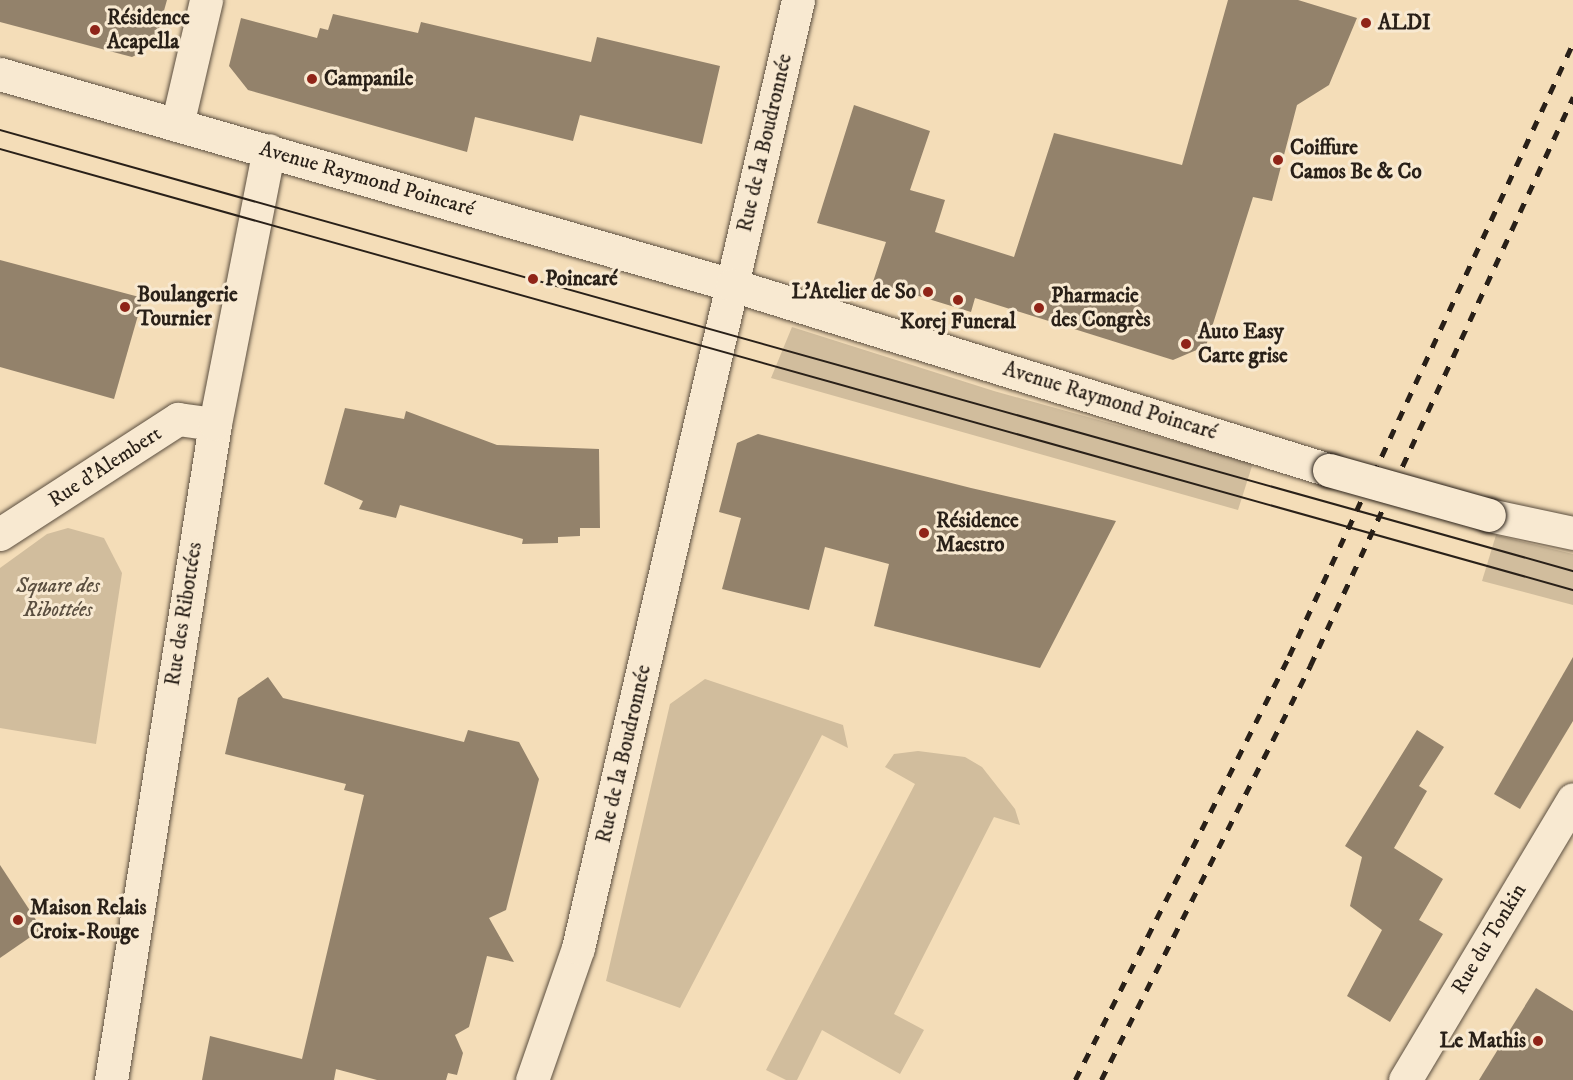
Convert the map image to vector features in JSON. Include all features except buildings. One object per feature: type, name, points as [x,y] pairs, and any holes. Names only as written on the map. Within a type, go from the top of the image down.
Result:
[{"type":"street","points":[[177,125],[206,0]]},
{"type":"street","name":"Rue de la Boudronnée","points":[[532,1080],[578,948],[702,423],[798,0]]},
{"type":"street","name":"Avenue Raymond Poincaré","points":[[0,74],[732,285],[1329,470],[1489,515],[1573,533]]},
{"type":"street","name":"Rue des Ribottées","points":[[111,1080],[215,424],[269,150]]},
{"type":"street","name":"Rue d'Alembert","points":[[0,534],[178,419],[215,424]]},
{"type":"street","name":"Rue du Tonkin","points":[[1405,1080],[1573,799]]},
{"type":"green space","points":[[792,327],[994,391],[1253,463],[1238,510],[771,378]]},
{"type":"green space","name":"Square des Ribottées","points":[[68,528],[104,538],[122,573],[96,744],[0,728],[0,568],[47,534]]},
{"type":"green space","points":[[1496,535],[1573,554],[1573,605],[1482,581]]},
{"type":"green space","points":[[705,679],[843,725],[848,748],[822,735],[680,1008],[606,981],[670,704]]},
{"type":"green space","points":[[918,751],[965,757],[982,767],[1015,809],[1020,825],[994,817],[894,1014],[924,1030],[900,1074],[822,1030],[797,1080],[786,1080],[766,1070],[915,784],[885,767],[894,754]]},
{"type":"tram line","points":[[0,130],[1573,571]]},
{"type":"tram line","points":[[0,149],[1573,590]]},
{"type":"railway","points":[[1075,1080],[1289,656],[1573,43]]},
{"type":"railway","points":[[1101,1080],[1310,666],[1573,97]]},
{"type":"place","name":"ALDI","points":[[1366,23]]},
{"type":"place","name":"Résidence Acapella","points":[[95,30]]},
{"type":"place","name":"Campanile","points":[[312,79]]},
{"type":"place","name":"Coiffure Camos Be & Co","points":[[1278,160]]},
{"type":"place","name":"Poincaré","points":[[533,279]]},
{"type":"place","name":"L'Atelier de So","points":[[928,292]]},
{"type":"place","name":"Korej Funeral","points":[[958,300]]},
{"type":"place","name":"Boulangerie Tournier","points":[[125,307]]},
{"type":"place","name":"Pharmacie des Congrès","points":[[1039,308]]},
{"type":"place","name":"Auto Easy Carte grise","points":[[1186,344]]},
{"type":"place","name":"Résidence Maestro","points":[[924,533]]},
{"type":"place","name":"Maison Relais Croix-Rouge","points":[[18,920]]},
{"type":"place","name":"Le Mathis","points":[[1538,1041]]}]
